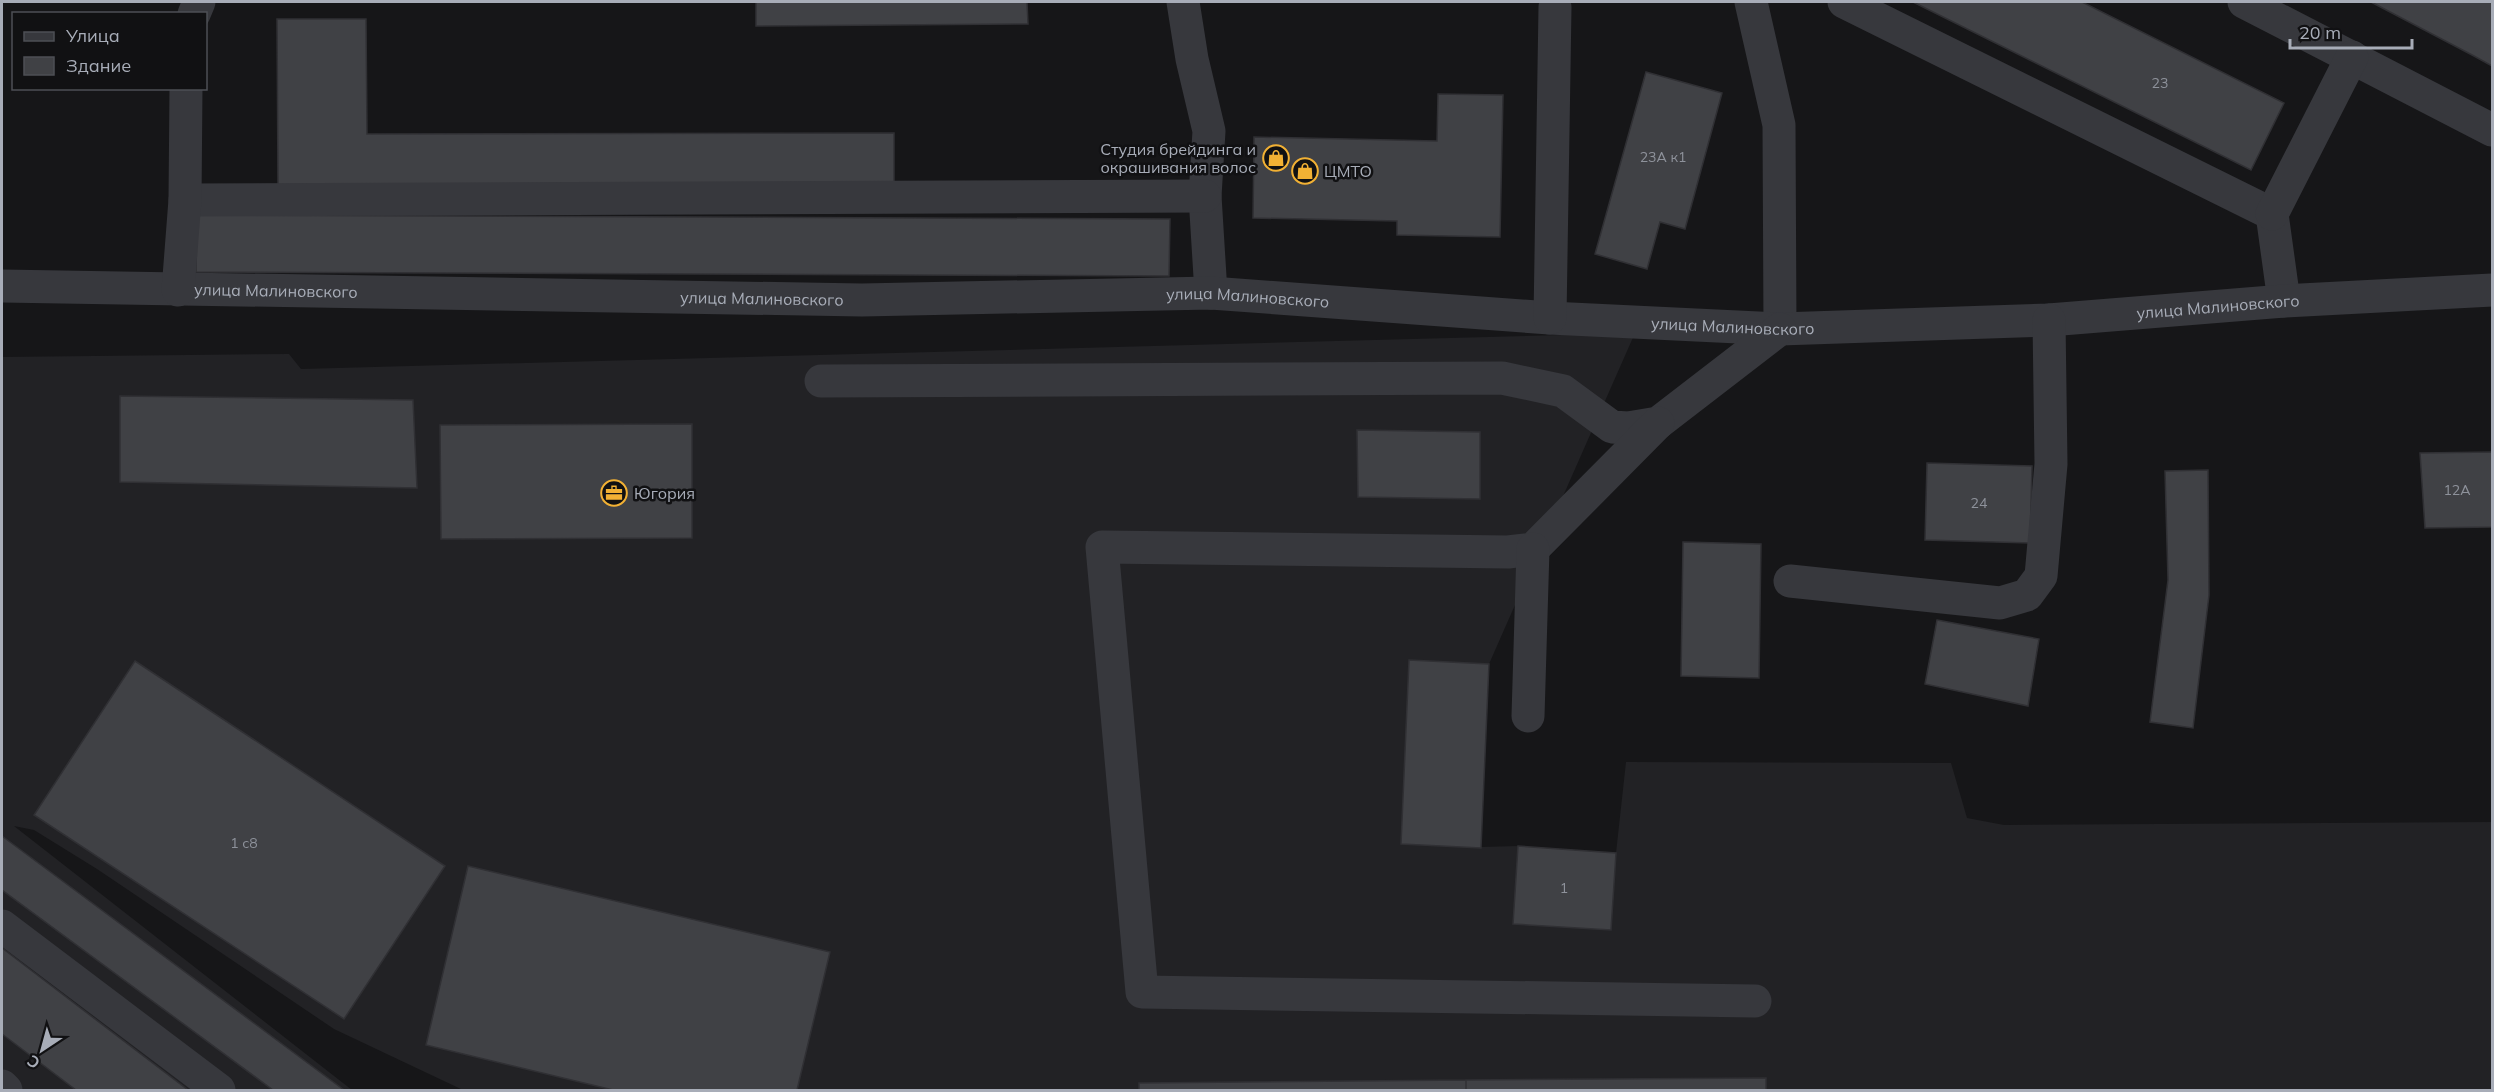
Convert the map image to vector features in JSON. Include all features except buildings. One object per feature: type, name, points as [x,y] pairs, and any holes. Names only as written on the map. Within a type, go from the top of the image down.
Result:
[{"type":"street","points":[[1183,2],[1192,59],[1209,131],[1204,196],[1212,293]]},
{"type":"street","points":[[1750,2],[1779,125],[1780,328],[1658,423],[1533,549],[1508,552],[1102,547],[1142,992],[1755,1001]]},
{"type":"street","points":[[1844,2],[2272,214]]},
{"type":"street","points":[[2244,2],[2493,130]]},
{"type":"street","points":[[1550,318],[1555,7]]},
{"type":"street","points":[[2284,301],[2272,214],[2352,57]]},
{"type":"street","points":[[178,290],[185,200],[186,90]]},
{"type":"street","points":[[185,200],[1204,196]]},
{"type":"street","name":"улица Малиновского","points":[[2,286],[862,300],[1212,293],[1550,318],[1780,328],[2049,320],[2284,301],[2493,290]]},
{"type":"street","points":[[1790,581],[2000,603],[2027,595],[2041,576],[2051,464],[2049,320]]},
{"type":"street","points":[[821,381],[1502,378],[1563,392],[1612,427],[1628,428],[1658,423]]},
{"type":"street","points":[[1528,716],[1533,549]]},
{"type":"street","points":[[2,926],[219,1090]]},
{"type":"street","points":[[2,1086],[6,1090]]},
{"type":"shaded area","points":[[1635,333],[1489,664],[1481,847],[1518,846],[1616,853],[1626,762],[1951,763],[1967,818],[2004,825],[2492,822],[2492,1090],[463,1090],[334,1029],[97,869],[34,830],[14,826],[352,1090],[2,1090],[2,357],[289,354],[301,369]]},
{"type":"place","name":"Студия брейдинга и окрашивания волос","points":[[1276,158]]},
{"type":"place","name":"ЦМТО","points":[[1305,171]]},
{"type":"place","name":"Югория","points":[[614,493]]}]
